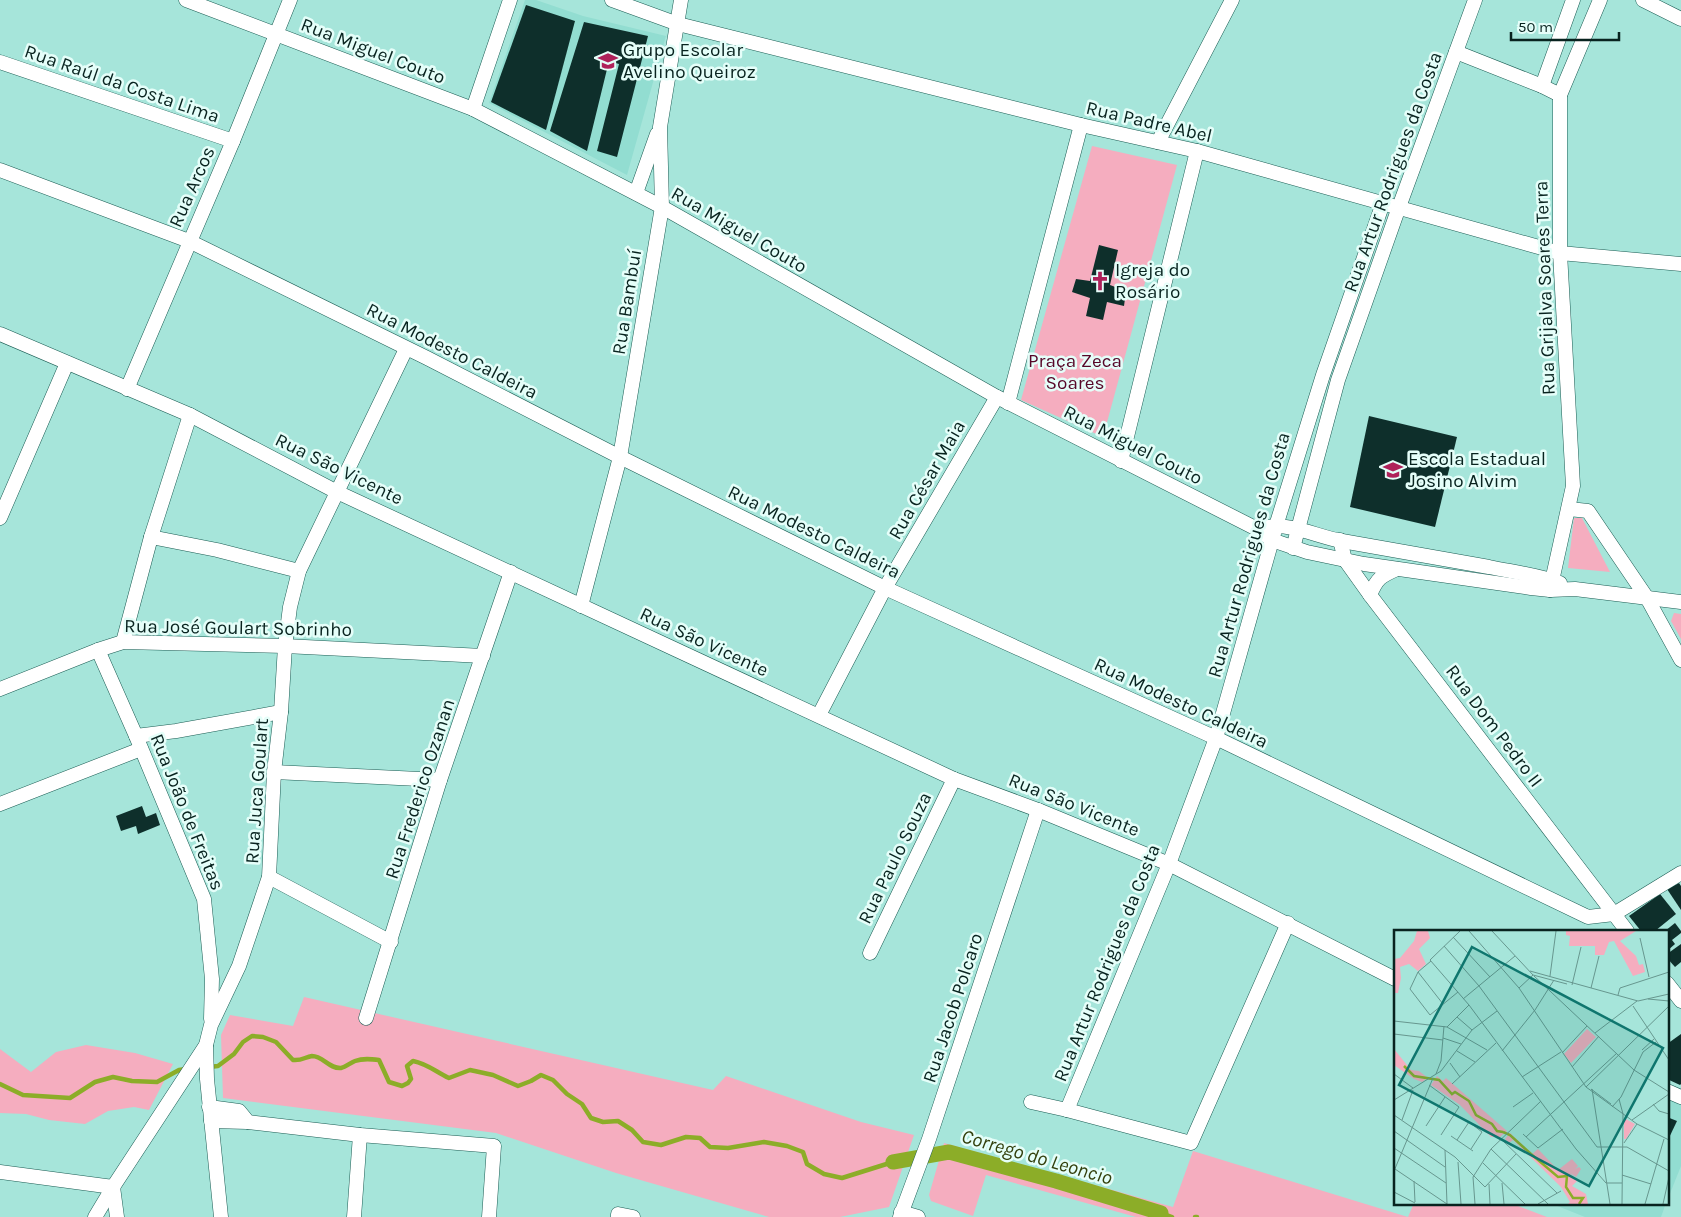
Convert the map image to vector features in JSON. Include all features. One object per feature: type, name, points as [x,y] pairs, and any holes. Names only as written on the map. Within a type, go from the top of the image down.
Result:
[{"type":"street","name":"Rua Miguel Couto","points":[[186,0],[474,109],[662,207],[1002,400],[1257,529],[1272,540],[1292,548],[1344,560],[1392,568],[1551,585]]},
{"type":"street","name":"Rua Arcos","points":[[128,388],[233,141],[290,0]]},
{"type":"street","points":[[474,109],[510,0]]},
{"type":"street","name":"Rua Padre Abel","points":[[612,0],[678,24],[1081,125],[1197,151],[1560,253],[1681,264]]},
{"type":"street","name":"Rua Bambuí","points":[[581,606],[620,457],[662,207],[660,127],[681,0]]},
{"type":"street","points":[[1158,142],[1232,0]]},
{"type":"street","name":"Rua Artur Rodrigues da Costa","points":[[1292,548],[1338,380],[1475,0]]},
{"type":"street","points":[[1542,86],[1573,0]]},
{"type":"street","name":"Rua Grijalva Soares Terra","points":[[1551,585],[1573,486],[1560,253],[1560,95],[1600,0]]},
{"type":"street","points":[[1643,0],[1681,19]]},
{"type":"street","points":[[1456,52],[1560,95]]},
{"type":"street","name":"Rua Raúl da Costa Lima","points":[[0,62],[233,141]]},
{"type":"street","points":[[1002,400],[1081,125]]},
{"type":"street","points":[[636,193],[660,127]]},
{"type":"street","points":[[1121,461],[1197,151]]},
{"type":"street","name":"Rua Modesto Caldeira","points":[[0,170],[189,241],[885,588],[1216,738],[1588,917],[1614,914]]},
{"type":"street","name":"Rua Artur Rodrigues da Costa","points":[[1067,1110],[1169,864],[1216,738],[1276,526],[1323,375],[1383,203]]},
{"type":"street","name":"Rua São Vicente","points":[[0,334],[190,415],[337,492],[954,779],[1038,810],[1169,864],[1394,978]]},
{"type":"street","name":"Rua Juca Goulart","points":[[95,1217],[206,1045],[211,1025],[239,966],[269,878],[274,772],[282,712],[285,646],[290,607],[299,571],[406,348]]},
{"type":"street","points":[[0,518],[5,494],[67,363]]},
{"type":"street","points":[[1323,375],[1338,380]]},
{"type":"street","name":"Rua César Maia","points":[[819,715],[885,588],[1002,400]]},
{"type":"street","points":[[123,642],[151,538],[190,415]]},
{"type":"street","points":[[1573,486],[1647,598],[1681,660]]},
{"type":"street","points":[[1569,509],[1588,511]]},
{"type":"street","points":[[1257,529],[1276,526],[1296,529],[1340,540],[1390,548],[1551,585],[1681,602]]},
{"type":"street","points":[[1272,540],[1296,529]]},
{"type":"street","points":[[151,538],[217,550],[299,571]]},
{"type":"street","name":"Rua Dom Pedro II","points":[[1340,540],[1344,560],[1626,930]]},
{"type":"street","points":[[1370,595],[1375,583],[1392,568],[1383,563],[1383,556],[1390,548]]},
{"type":"street","name":"Rua Frederico Ozanan","points":[[366,1018],[440,780],[511,572]]},
{"type":"street","name":"Rua José Goulart Sobrinho","points":[[0,689],[123,642],[285,646],[483,656]]},
{"type":"street","name":"Rua João de Freitas","points":[[98,650],[139,742],[204,899],[212,979],[211,1025]]},
{"type":"street","points":[[0,804],[139,742],[176,730],[282,712]]},
{"type":"street","points":[[274,772],[440,780]]},
{"type":"street","name":"Rua Paulo Souza","points":[[870,953],[954,779]]},
{"type":"street","name":"Rua Jacob Polcaro","points":[[900,1215],[929,1139],[1038,810]]},
{"type":"street","points":[[1614,914],[1681,873]]},
{"type":"street","points":[[269,878],[391,942]]},
{"type":"street","points":[[1031,1102],[1191,1143],[1288,924]]},
{"type":"street","points":[[1668,984],[1681,1000]]},
{"type":"street","points":[[206,1045],[210,1114],[222,1217]]},
{"type":"street","points":[[173,1096],[189,1086],[208,1086]]},
{"type":"street","points":[[1668,1092],[1681,1097]]},
{"type":"street","points":[[210,1114],[248,1122],[360,1135],[494,1146],[489,1217]]},
{"type":"street","points":[[354,1217],[360,1135]]},
{"type":"street","points":[[0,1172],[113,1187],[117,1217]]},
{"type":"street","points":[[618,1217],[618,1214],[633,1217]]},
{"type":"street","points":[[900,1215],[918,1217]]},
{"type":"shaded area","points":[[525,0],[536,0],[583,16],[666,36],[627,175],[489,103]]},
{"type":"shaded area","points":[[1668,1098],[1681,1103],[1681,1166],[1668,1198]]},
{"type":"shaded area","points":[[1552,1204],[1666,1204],[1661,1217],[1585,1217]]},
{"type":"green space","name":"Praça Zeca Soares","points":[[1092,146],[1177,165],[1103,437],[1021,400]]},
{"type":"green space","points":[[1574,518],[1582,518],[1610,572],[1568,568]]},
{"type":"green space","points":[[1674,613],[1681,614],[1681,639],[1671,621]]},
{"type":"green space","points":[[304,997],[713,1090],[726,1076],[861,1122],[914,1135],[889,1207],[840,1217],[769,1217],[616,1173],[496,1133],[223,1098],[221,1035],[230,1015],[293,1026]]},
{"type":"green space","points":[[86,1045],[135,1053],[173,1064],[149,1110],[134,1107],[108,1111],[85,1124],[49,1120],[26,1114],[0,1113],[0,1049],[31,1072],[56,1052]]},
{"type":"green space","points":[[944,1143],[1173,1207],[1193,1151],[1408,1217],[1136,1217],[986,1175],[973,1216],[931,1201],[929,1195]]},
{"type":"green space","points":[[1414,1204],[1513,1204],[1547,1217],[1408,1217]]},
{"type":"building","points":[[526,5],[575,21],[546,130],[491,102]]},
{"type":"building","points":[[584,22],[648,36],[617,157],[597,151],[619,64],[609,61],[587,151],[550,131]]},
{"type":"building","points":[[1099,245],[1118,250],[1110,285],[1126,291],[1124,306],[1107,302],[1103,320],[1086,316],[1090,298],[1072,292],[1076,279],[1090,281]]},
{"type":"building","points":[[1369,416],[1457,437],[1435,527],[1350,507]]},
{"type":"building","points":[[142,806],[146,817],[156,813],[160,825],[138,834],[136,826],[121,831],[116,816]]},
{"type":"building","points":[[1679,883],[1681,886],[1681,910],[1667,889]]},
{"type":"building","points":[[1660,894],[1676,914],[1656,930],[1640,930],[1629,916]]},
{"type":"building","points":[[1675,923],[1681,931],[1672,940],[1675,944],[1668,950],[1668,930],[1666,930]]},
{"type":"building","points":[[1681,944],[1681,962],[1675,967],[1668,959],[1668,953]]},
{"type":"building","points":[[1681,1034],[1680,1085],[1668,1079],[1668,1043]]},
{"type":"building","points":[[1668,1117],[1677,1121],[1668,1140]]},
{"type":"waterway","name":"Corrego do Leoncio","points":[[209,1067],[218,1066],[234,1054],[243,1042],[252,1036],[263,1037],[276,1042],[293,1060],[312,1056],[337,1068],[345,1067],[358,1060],[379,1060],[389,1082],[402,1086],[411,1079],[407,1066],[413,1061],[428,1066],[449,1078],[470,1070],[493,1075],[518,1086],[541,1075],[553,1080],[567,1094],[582,1104],[591,1118],[603,1122],[618,1121],[632,1130],[643,1142],[661,1145],[686,1137],[700,1138],[710,1147],[728,1148],[764,1142],[787,1146],[803,1152],[807,1164],[824,1174],[842,1178],[893,1162]]},
{"type":"waterway","name":"Corrego do Leoncio","points":[[0,1084],[23,1095],[70,1098],[95,1082],[113,1077],[132,1081],[157,1082],[179,1070],[186,1069]]},
{"type":"waterway","name":"Corrego do Leoncio","points":[[893,1162],[949,1152],[1056,1181],[1161,1213]]},
{"type":"waterway","name":"Corrego do Leoncio","points":[[1161,1213],[1172,1217]]},
{"type":"place","name":"Grupo Escolar Avelino Queiroz","points":[[608,61]]},
{"type":"place","name":"Igreja do Rosário","points":[[1100,281]]},
{"type":"place","name":"Escola Estadual Josino Alvim","points":[[1393,470]]}]
